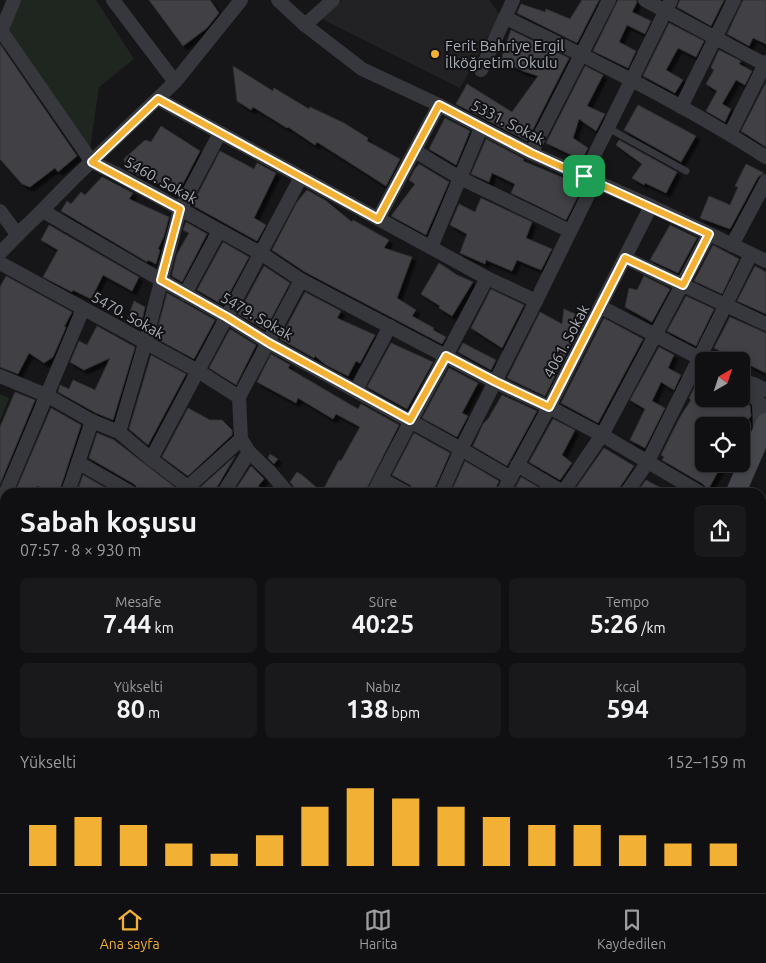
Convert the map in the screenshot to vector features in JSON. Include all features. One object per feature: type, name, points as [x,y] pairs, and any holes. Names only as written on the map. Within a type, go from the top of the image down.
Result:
[{"type":"main road","points":[[739,488],[756,468],[766,423]]},
{"type":"street","name":"5460. Sokak","points":[[14,0],[2,32],[92,162],[262,254],[301,280],[602,435],[692,488]]},
{"type":"street","points":[[113,0],[175,82]]},
{"type":"street","points":[[0,254],[17,234],[175,82],[241,0]]},
{"type":"street","name":"5331. Sokak","points":[[278,0],[305,25],[362,69],[439,105],[531,153],[651,206],[766,261]]},
{"type":"street","points":[[305,25],[333,0]]},
{"type":"street","points":[[481,70],[513,0]]},
{"type":"street","points":[[531,153],[609,0]]},
{"type":"street","points":[[644,0],[668,5],[715,37],[766,63],[730,134]]},
{"type":"street","points":[[681,107],[734,0]]},
{"type":"street","points":[[444,488],[461,449],[570,231],[608,128],[668,5]]},
{"type":"street","points":[[506,18],[632,80],[730,134],[766,157]]},
{"type":"street","points":[[158,99],[487,278],[536,301]]},
{"type":"street","points":[[378,219],[439,105]]},
{"type":"street","points":[[431,247],[482,128]]},
{"type":"street","points":[[119,432],[145,343],[180,209],[220,132]]},
{"type":"street","points":[[415,151],[460,178],[570,231]]},
{"type":"street","points":[[152,459],[301,177]]},
{"type":"street","points":[[732,245],[762,201],[766,181]]},
{"type":"street","points":[[601,307],[651,206]]},
{"type":"street","name":"5479. Sokak","points":[[17,234],[43,211],[269,343],[511,478]]},
{"type":"street","points":[[0,212],[17,234]]},
{"type":"street","points":[[185,294],[219,230]]},
{"type":"street","points":[[566,488],[602,435],[709,234]]},
{"type":"street","points":[[705,352],[725,305],[751,254]]},
{"type":"street","points":[[625,258],[766,324]]},
{"type":"street","name":"5470. Sokak","points":[[0,263],[240,397]]},
{"type":"street","points":[[376,488],[410,420],[487,278]]},
{"type":"street","points":[[284,488],[249,452],[241,439],[240,397],[301,280]]},
{"type":"street","name":"4061. Sokak","points":[[505,488],[601,307],[695,355]]},
{"type":"street","points":[[8,488],[48,396],[83,309]]},
{"type":"street","points":[[356,390],[390,326]]},
{"type":"street","points":[[630,488],[647,463],[695,372]]},
{"type":"street","points":[[0,376],[48,396],[92,421],[119,432],[188,487],[241,439]]},
{"type":"street","points":[[750,382],[764,389]]},
{"type":"street","points":[[750,391],[763,406],[761,425],[762,446]]},
{"type":"street","points":[[70,488],[92,421]]},
{"type":"street","points":[[226,488],[249,452]]},
{"type":"street","points":[[79,463],[123,488]]},
{"type":"street","points":[[518,465],[556,488]]},
{"type":"street","points":[[381,479],[398,488]]},
{"type":"lane","points":[[608,128],[686,171]]},
{"type":"shaded area","points":[[17,0],[96,0],[134,59],[99,87],[89,156],[4,28]]},
{"type":"shaded area","name":"Ferit Bahriye Ergil İlköğretim Okulu","points":[[343,0],[489,0],[500,15],[460,88],[322,19]]},
{"type":"shaded area","points":[[0,394],[9,398],[0,421]]},
{"type":"building","points":[[149,0],[210,0],[219,13],[207,28],[183,46]]},
{"type":"building","points":[[582,0],[599,0],[577,43],[517,13],[521,4],[545,12],[546,9],[570,19]]},
{"type":"building","points":[[618,0],[636,0],[637,2],[632,12],[651,21],[645,34],[627,25],[619,42],[636,51],[628,68],[593,51]]},
{"type":"building","points":[[680,0],[724,0],[711,26],[677,7]]},
{"type":"building","points":[[743,0],[766,0],[766,44],[753,38],[749,46],[727,34]]},
{"type":"building","points":[[669,23],[704,41],[696,57],[678,48],[666,70],[683,80],[675,93],[643,76]]},
{"type":"building","points":[[511,30],[569,58],[527,141],[456,104],[467,84],[512,112],[538,76],[501,60]]},
{"type":"building","points":[[0,44],[77,156],[58,172],[55,168],[30,187],[22,184],[0,159]]},
{"type":"building","points":[[719,50],[741,61],[739,64],[752,71],[745,85],[736,80],[722,104],[731,109],[725,122],[706,111],[717,91],[706,84],[714,70],[711,68]]},
{"type":"building","points":[[233,66],[273,91],[274,88],[309,109],[310,107],[344,123],[368,138],[367,141],[400,159],[386,186],[317,142],[315,145],[253,107],[251,110],[237,101]]},
{"type":"building","points":[[585,66],[603,75],[587,106],[605,114],[596,131],[579,119],[573,138],[588,148],[582,160],[546,143]]},
{"type":"building","points":[[766,82],[766,147],[741,131]]},
{"type":"building","points":[[638,105],[696,136],[681,162],[624,130]]},
{"type":"building","points":[[445,118],[470,131],[456,165],[429,149]]},
{"type":"building","points":[[161,126],[200,151],[177,195],[143,175],[141,177],[126,169],[124,159],[145,140],[151,142]]},
{"type":"building","points":[[486,139],[524,159],[523,161],[583,186],[566,220],[511,193],[515,184],[492,173],[489,182],[471,174]]},
{"type":"building","points":[[619,140],[677,172],[666,193],[645,183],[644,185],[632,178],[642,164],[616,145]]},
{"type":"building","points":[[220,151],[254,169],[257,163],[276,173],[254,218],[266,225],[257,241],[192,205]]},
{"type":"building","points":[[419,164],[449,182],[426,235],[391,216],[415,184],[409,180]]},
{"type":"building","points":[[746,164],[764,173],[758,177],[730,229],[700,218],[709,196],[730,205],[738,187],[735,186]]},
{"type":"building","points":[[102,177],[133,193],[129,199],[169,217],[158,249],[160,250],[156,264],[148,260],[147,262],[61,211],[67,201],[71,204],[81,192],[85,195]]},
{"type":"building","points":[[307,190],[325,200],[352,222],[353,220],[389,240],[384,248],[412,257],[397,298],[416,310],[412,316],[446,337],[442,344],[305,272],[272,250],[297,202]]},
{"type":"building","points":[[481,198],[532,222],[526,238],[552,249],[541,270],[517,260],[512,271],[486,260],[485,264],[460,253],[467,234],[450,225],[459,204],[475,212]]},
{"type":"building","points":[[186,222],[207,234],[182,282],[172,276],[172,274],[177,254],[189,233],[183,230]]},
{"type":"building","points":[[49,225],[139,277],[132,291],[103,275],[91,299],[73,290],[72,292],[43,277],[58,250],[41,240]]},
{"type":"building","points":[[670,225],[697,238],[678,273],[650,260]]},
{"type":"building","points":[[223,242],[249,257],[223,305],[197,290]]},
{"type":"building","points":[[713,245],[739,259],[722,294],[694,281]]},
{"type":"building","points":[[439,263],[457,275],[473,282],[452,316],[421,294]]},
{"type":"building","points":[[264,266],[290,283],[265,330],[238,314]]},
{"type":"building","points":[[755,266],[766,272],[766,314],[737,301]]},
{"type":"building","points":[[6,276],[72,312],[64,327],[66,327],[53,357],[44,363],[29,353],[18,374],[0,367],[0,287]]},
{"type":"building","points":[[644,276],[670,289],[652,322],[625,307],[629,288],[637,290]]},
{"type":"building","points":[[491,289],[524,305],[502,348],[471,328]]},
{"type":"building","points":[[305,292],[341,311],[337,318],[375,335],[360,363],[356,361],[348,376],[326,365],[315,356],[314,358],[280,339]]},
{"type":"building","points":[[167,293],[215,320],[194,359],[155,338]]},
{"type":"building","points":[[686,296],[714,309],[696,346],[667,331]]},
{"type":"building","points":[[134,301],[145,307],[140,329],[126,322]]},
{"type":"building","points":[[564,309],[584,318],[545,396],[507,378],[540,312],[562,324]]},
{"type":"building","points":[[730,317],[766,333],[766,373],[750,365],[750,352],[722,352],[714,348]]},
{"type":"building","points":[[604,318],[643,339],[598,423],[561,403]]},
{"type":"building","points":[[97,326],[135,347],[113,420],[58,392],[60,385],[69,389],[73,380],[95,390],[110,358],[84,370],[70,362],[79,341],[87,345]]},
{"type":"building","points":[[230,329],[256,345],[236,385],[209,368]]},
{"type":"building","points":[[391,343],[433,362],[407,409],[367,387]]},
{"type":"building","points":[[463,343],[496,360],[491,370],[458,352]]},
{"type":"building","points":[[659,347],[674,355],[668,368],[681,375],[674,390],[661,382],[652,401],[665,408],[645,448],[630,440],[645,409],[630,400]]},
{"type":"building","points":[[271,354],[290,365],[288,368],[358,409],[361,404],[399,425],[367,488],[324,488],[360,427],[336,414],[333,419],[298,398],[296,403],[257,382]]},
{"type":"building","points":[[151,355],[186,374],[148,445],[129,429]]},
{"type":"building","points":[[449,368],[478,383],[462,413],[468,416],[457,437],[422,418]]},
{"type":"building","points":[[695,386],[695,408],[750,408],[750,406],[751,416],[750,417],[695,417],[695,472],[718,472],[709,488],[662,460],[664,457],[661,455],[680,417],[691,400],[689,398]]},
{"type":"building","points":[[15,392],[35,400],[0,484],[0,427]]},
{"type":"building","points":[[502,395],[537,411],[507,466],[473,446],[483,424]]},
{"type":"building","points":[[51,408],[81,425],[60,488],[42,488],[37,486],[36,488],[17,488]]},
{"type":"building","points":[[188,408],[210,420],[222,420],[232,430],[232,435],[188,476],[162,457]]},
{"type":"building","points":[[553,419],[575,430],[562,455],[572,463],[560,480],[529,462]]},
{"type":"building","points":[[97,433],[114,440],[176,488],[138,488],[89,458]]},
{"type":"building","points":[[414,433],[450,453],[435,488],[412,488],[410,485],[392,475]]},
{"type":"building","points":[[604,448],[634,466],[620,488],[576,488]]},
{"type":"building","points":[[270,454],[278,459],[274,464],[268,458]]},
{"type":"building","points":[[235,456],[217,488],[199,488]]},
{"type":"building","points":[[465,461],[499,481],[496,488],[453,488]]},
{"type":"building","points":[[251,466],[264,479],[258,486],[261,488],[237,488]]},
{"type":"building","points":[[297,472],[317,488],[294,488],[290,482]]},
{"type":"building","points":[[83,475],[106,488],[78,488]]},
{"type":"building","points":[[521,477],[540,488],[515,488]]},
{"type":"building","points":[[646,480],[661,488],[640,488]]},
{"type":"place","name":"Ferit Bahriye Ergil İlköğretim Okulu","points":[[435,54]]},
{"type":"route","points":[[158,99],[378,219],[439,105],[531,153],[584,176],[709,234],[683,285],[625,258],[549,407],[446,356],[410,420],[269,343],[161,280],[180,209],[92,162],[158,99]]}]
